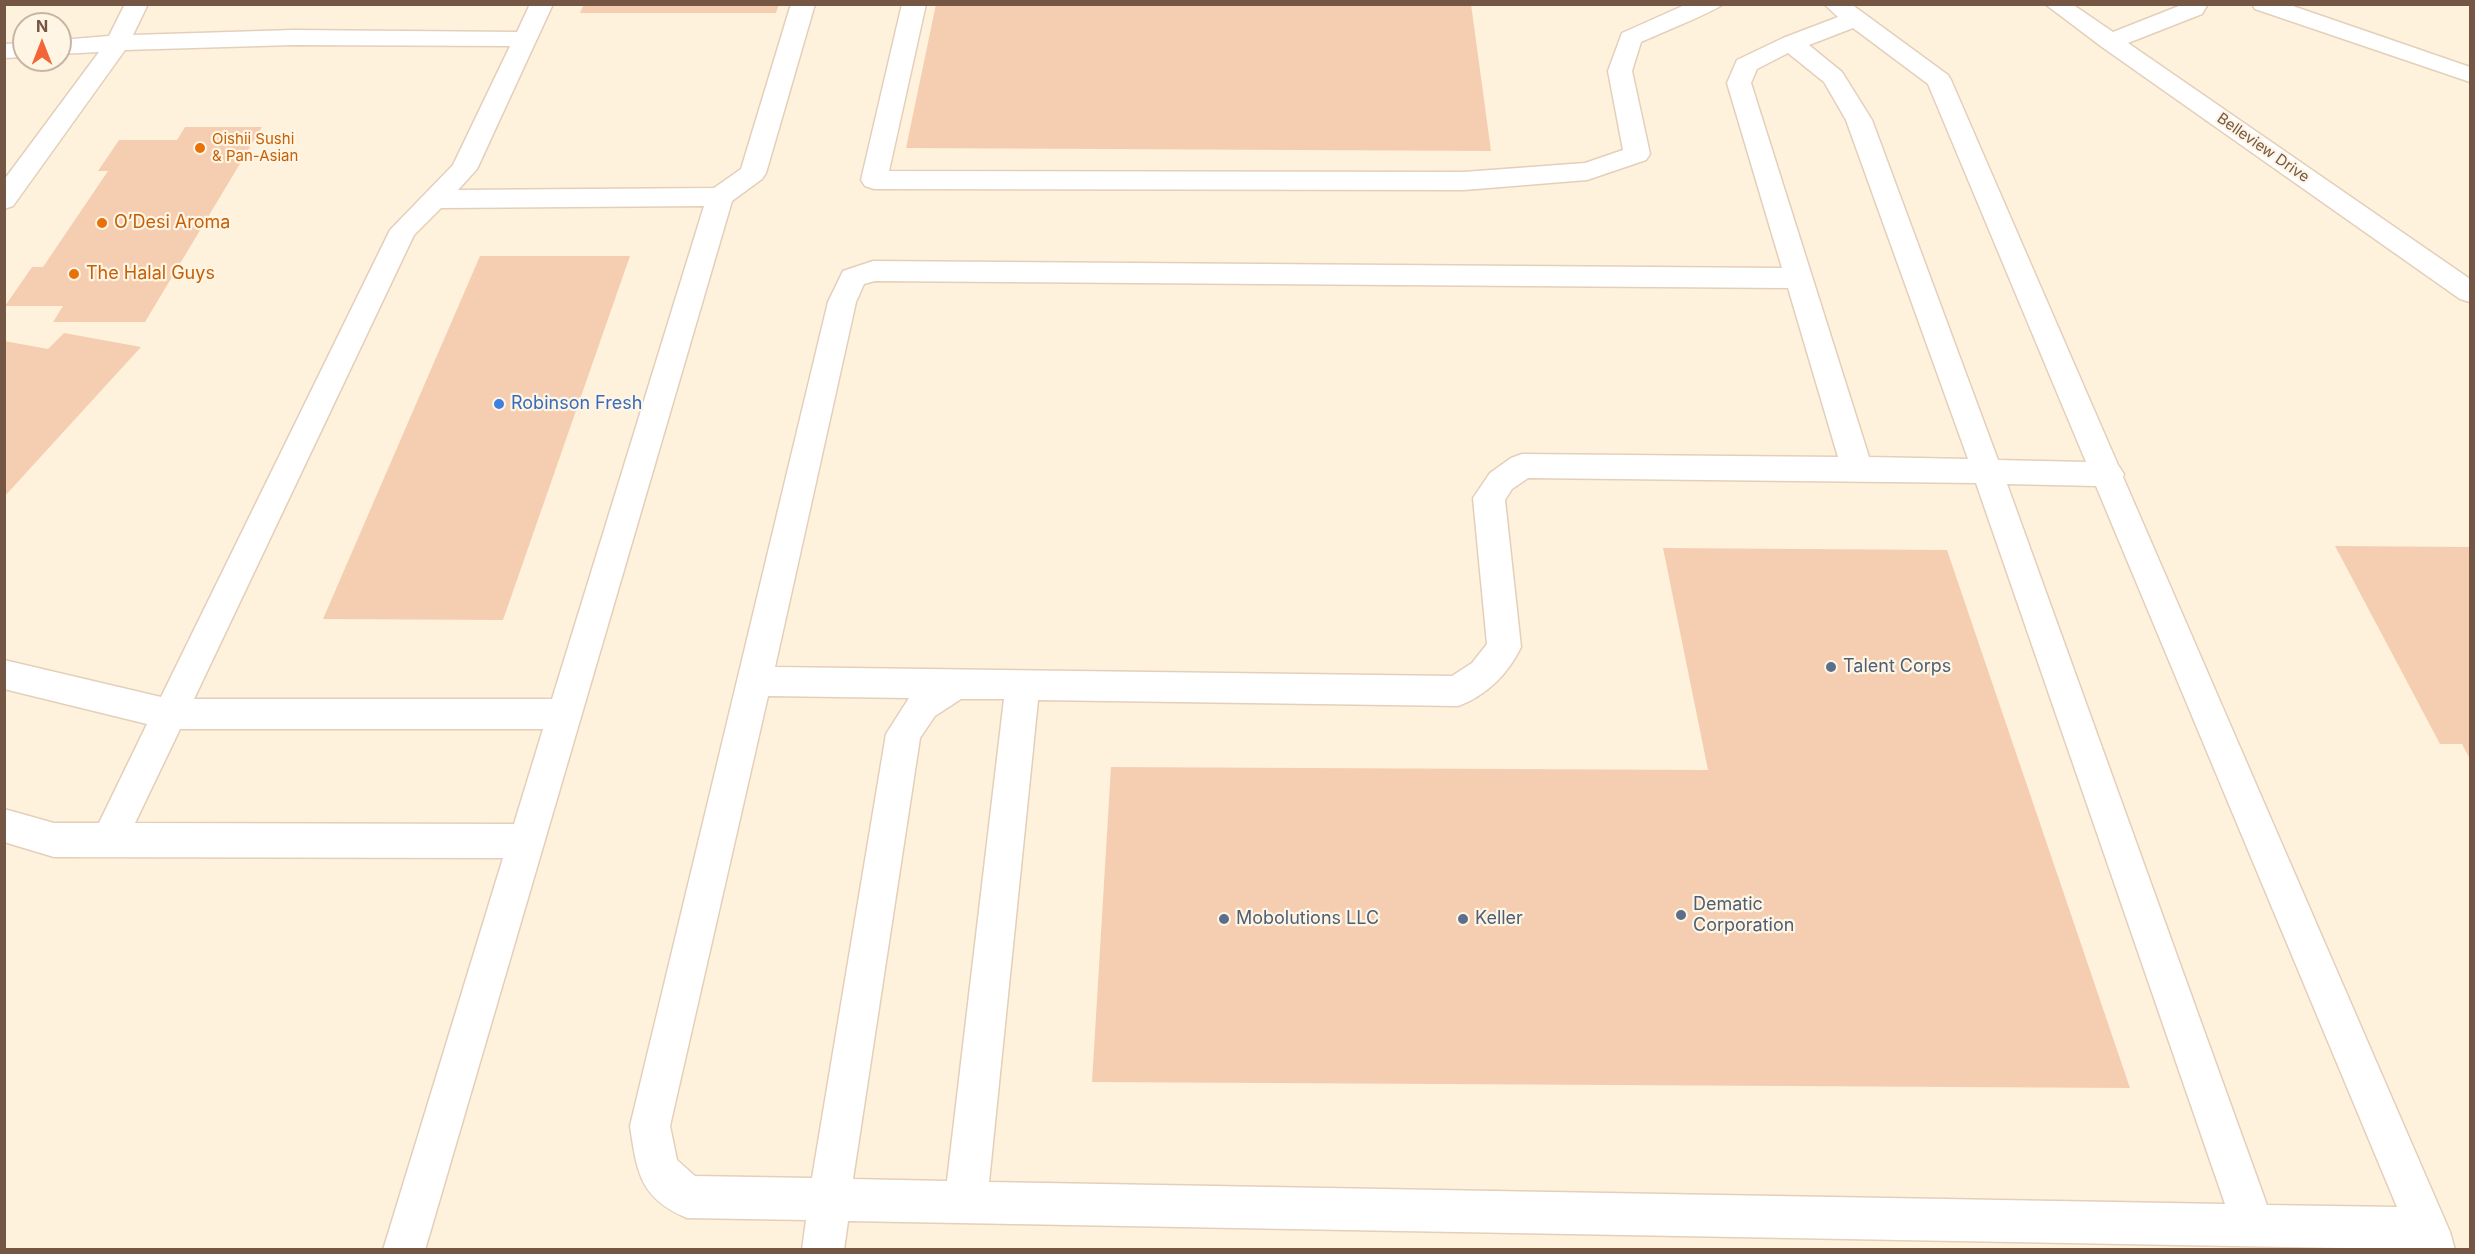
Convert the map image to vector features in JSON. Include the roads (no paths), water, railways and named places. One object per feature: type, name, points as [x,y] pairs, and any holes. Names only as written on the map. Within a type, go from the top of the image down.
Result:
[{"type":"street","points":[[4,200],[118,42],[137,4]]},
{"type":"street","points":[[109,840],[403,230],[464,169],[542,4]]},
{"type":"street","points":[[434,199],[720,197],[753,173],[802,4]]},
{"type":"street","points":[[914,4],[874,180],[1464,181],[1587,171],[1637,154],[1620,71],[1630,38],[1685,13],[1712,4]]},
{"type":"street","name":"Belleview Drive","points":[[2056,4],[2470,292]]},
{"type":"street","points":[[2110,42],[2194,9],[2197,4]]},
{"type":"street","points":[[2263,4],[2470,75]]},
{"type":"street","points":[[1799,278],[873,271],[853,278],[842,302],[650,1126],[658,1171],[687,1197],[2253,1225],[2432,1239],[2109,474],[1939,80],[1845,12],[1791,44],[1746,65],[1739,83],[1799,278],[1857,469]]},
{"type":"street","points":[[72,46],[118,42],[335,38],[526,39]]},
{"type":"street","points":[[1791,44],[1833,77],[1859,120],[1987,471],[2253,1225]]},
{"type":"street","points":[[404,1250],[720,197]]},
{"type":"street","points":[[755,681],[1458,691],[1484,673],[1504,647],[1489,498],[1502,481],[1522,466],[2109,474]]},
{"type":"street","points":[[4,674],[169,714],[566,714]]},
{"type":"street","points":[[824,1250],[829,1200],[903,734],[922,705],[956,684]]},
{"type":"street","points":[[966,1201],[1023,685]]},
{"type":"street","points":[[4,825],[54,840],[527,841]]},
{"type":"place","name":"Oishii Sushi & Pan-Asian","points":[[200,148]]},
{"type":"place","name":"O’Desi Aroma","points":[[102,223]]},
{"type":"place","name":"The Halal Guys","points":[[74,274]]},
{"type":"place","name":"Robinson Fresh","points":[[499,404]]},
{"type":"place","name":"Talent Corps","points":[[1831,667]]},
{"type":"place","name":"Dematic Corporation","points":[[1681,915]]},
{"type":"place","name":"Mobolutions LLC","points":[[1224,919]]},
{"type":"place","name":"Keller","points":[[1463,919]]}]
